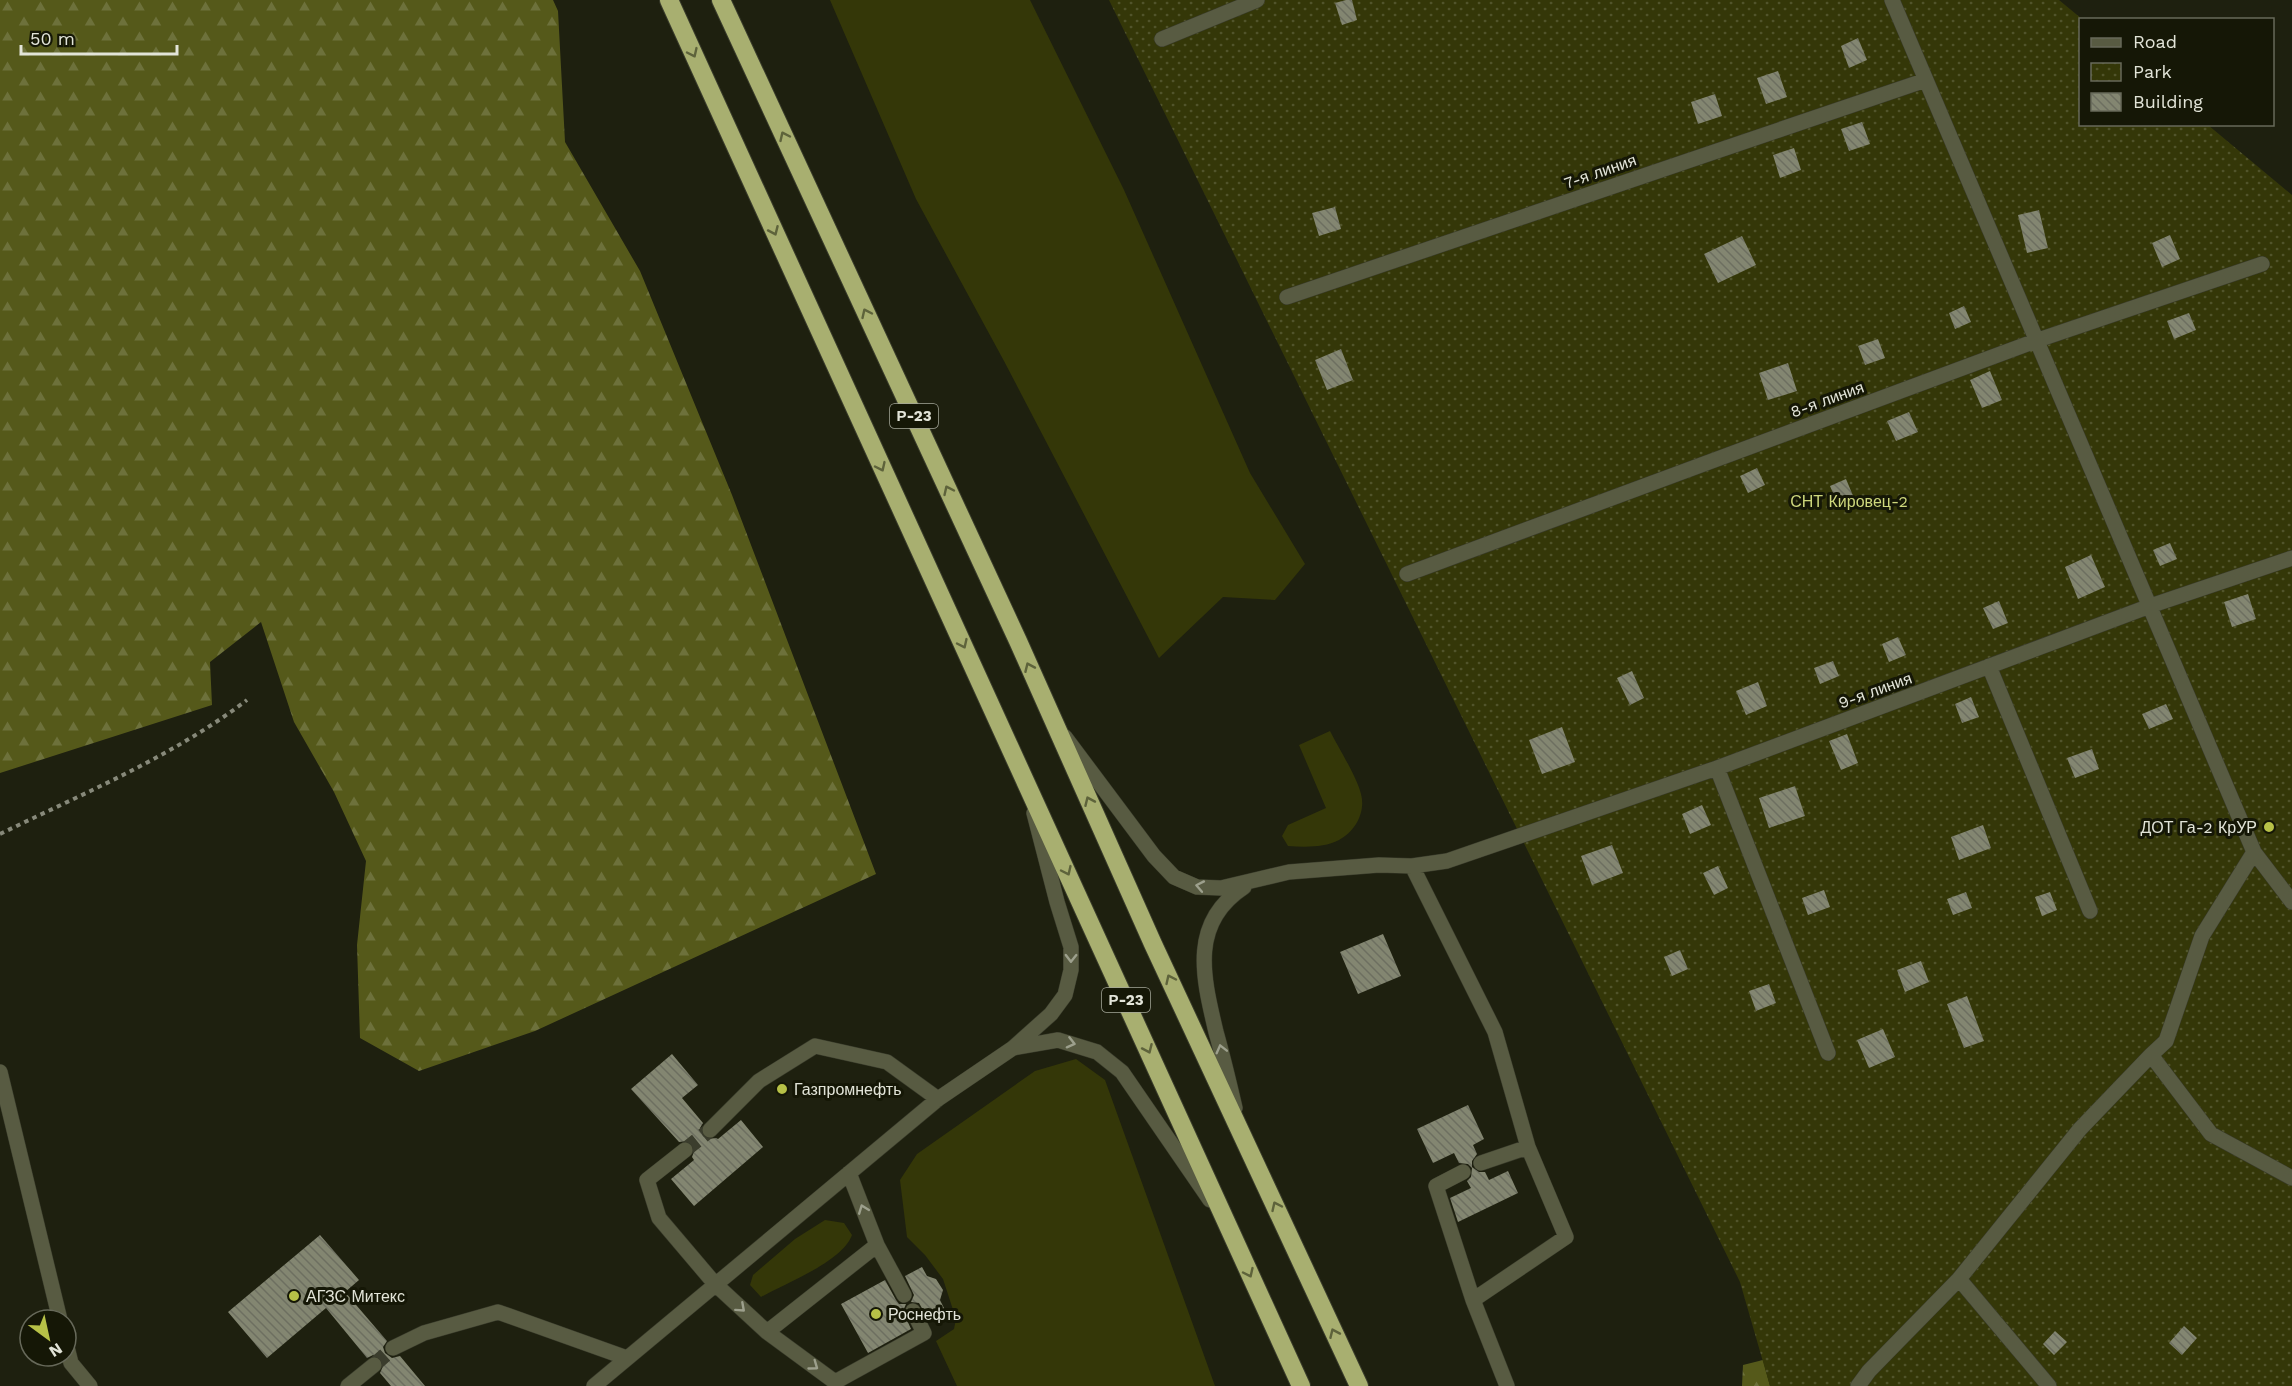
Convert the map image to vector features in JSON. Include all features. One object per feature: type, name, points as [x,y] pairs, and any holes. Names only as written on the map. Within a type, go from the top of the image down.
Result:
[{"type":"highway","name":"Р-23","points":[[669,0],[1301,1386]]},
{"type":"highway","name":"Р-23","points":[[721,0],[1053,720],[1153,944],[1359,1386]]},
{"type":"street","points":[[1162,39],[1257,0]]},
{"type":"street","points":[[1892,0],[2254,852],[2292,903]]},
{"type":"street","name":"7-я линия","points":[[1287,297],[1926,80]]},
{"type":"street","name":"8-я линия","points":[[1407,574],[2038,340],[2262,264]]},
{"type":"street","name":"9-я линия","points":[[1053,720],[1154,856],[1174,877],[1197,887],[1221,888],[1289,872],[1379,865],[1412,866],[1447,861],[1717,768],[2150,606],[2292,558]]},
{"type":"street","points":[[1989,666],[2090,911]]},
{"type":"street","points":[[1717,768],[1828,1053]]},
{"type":"street","points":[[594,1386],[938,1099],[1013,1048],[1052,1014],[1065,995],[1071,970],[1071,947],[1025,780]]},
{"type":"street","points":[[1858,1386],[1869,1371],[1959,1279],[2080,1129],[2166,1041],[2202,936],[2254,852]]},
{"type":"street","points":[[1412,866],[1495,1032],[1528,1147],[1566,1237],[1473,1300]]},
{"type":"street","points":[[1240,1127],[1205,987],[1204,951],[1208,931],[1227,898],[1257,878]]},
{"type":"street","points":[[1013,1048],[1058,1040],[1097,1052],[1122,1072],[1224,1220]]},
{"type":"street","points":[[710,1130],[759,1081],[815,1046],[887,1062],[938,1099]]},
{"type":"street","points":[[2151,1055],[2211,1134],[2292,1178]]},
{"type":"street","points":[[0,1072],[57,1308]]},
{"type":"street","points":[[1481,1164],[1528,1147]]},
{"type":"street","points":[[685,1150],[647,1180],[659,1218],[715,1284],[767,1332],[837,1384],[924,1333],[913,1311]]},
{"type":"street","points":[[1463,1172],[1436,1186],[1473,1300],[1507,1386]]},
{"type":"street","points":[[849,1173],[877,1245],[904,1295]]},
{"type":"street","points":[[767,1332],[877,1245]]},
{"type":"street","points":[[1959,1279],[2049,1386]]},
{"type":"street","points":[[393,1348],[424,1333],[498,1312],[627,1358]]},
{"type":"street","points":[[348,1386],[374,1365]]},
{"type":"street","points":[[75,1368],[90,1386]]},
{"type":"path","points":[[0,834],[142,765],[214,725],[247,700]]},
{"type":"green space","points":[[0,0],[553,0],[558,11],[565,142],[640,271],[732,495],[876,874],[535,1031],[419,1071],[360,1038],[357,945],[366,861],[334,792],[294,722],[261,622],[210,662],[212,705],[0,773]]},
{"type":"green space","points":[[830,0],[1030,0],[1124,190],[1250,473],[1305,564],[1275,600],[1223,597],[1159,658],[1004,361],[916,199]]},
{"type":"green space","name":"СНТ Кировец-2","points":[[1109,0],[2059,0],[2081,18],[2079,126],[2209,126],[2292,195],[2292,1386],[1770,1386],[1740,1282]]},
{"type":"green space","points":[[1330,731],[1359,787],[1362,808],[1358,821],[1350,832],[1333,843],[1288,846],[1282,836],[1288,825],[1326,808],[1299,745]]},
{"type":"green space","points":[[1076,1059],[1105,1080],[1215,1386],[957,1386],[936,1341],[954,1329],[956,1319],[943,1279],[925,1255],[907,1237],[900,1180],[917,1154],[1035,1071]]},
{"type":"green space","points":[[825,1220],[844,1223],[852,1235],[846,1245],[825,1263],[761,1297],[750,1285],[753,1275],[795,1239]]},
{"type":"green space","points":[[1763,1360],[1770,1386],[1742,1386],[1743,1365]]},
{"type":"building","points":[[1352,0],[1357,20],[1342,25],[1335,3]]},
{"type":"building","points":[[1858,38],[1867,60],[1849,68],[1841,46]]},
{"type":"building","points":[[1778,71],[1787,97],[1766,104],[1757,78]]},
{"type":"building","points":[[1715,94],[1722,116],[1698,124],[1691,102]]},
{"type":"building","points":[[1862,122],[1870,144],[1849,151],[1841,129]]},
{"type":"building","points":[[1794,148],[1801,170],[1780,178],[1773,155]]},
{"type":"building","points":[[1335,207],[1341,229],[1319,236],[1312,213]]},
{"type":"building","points":[[2039,210],[2048,248],[2027,253],[2018,215]]},
{"type":"building","points":[[2170,235],[2180,259],[2162,267],[2152,243]]},
{"type":"building","points":[[1742,236],[1756,265],[1718,283],[1704,254]]},
{"type":"building","points":[[1964,306],[1971,322],[1955,329],[1949,313]]},
{"type":"building","points":[[2189,313],[2196,330],[2174,339],[2167,321]]},
{"type":"building","points":[[1878,339],[1885,358],[1865,365],[1858,346]]},
{"type":"building","points":[[1341,349],[1353,380],[1327,390],[1315,360]]},
{"type":"building","points":[[1788,363],[1797,391],[1768,400],[1759,373]]},
{"type":"building","points":[[1990,371],[2002,400],[1982,408],[1970,380]]},
{"type":"building","points":[[1909,412],[1918,432],[1896,441],[1887,421]]},
{"type":"building","points":[[1757,468],[1765,485],[1748,493],[1740,476]]},
{"type":"building","points":[[1846,479],[1854,498],[1838,505],[1830,486]]},
{"type":"building","points":[[2170,543],[2177,559],[2160,566],[2153,550]]},
{"type":"building","points":[[2091,555],[2105,587],[2078,599],[2065,567]]},
{"type":"building","points":[[2248,594],[2256,619],[2232,627],[2224,602]]},
{"type":"building","points":[[1999,601],[2008,623],[1993,629],[1983,608]]},
{"type":"building","points":[[1898,637],[1906,655],[1889,662],[1882,644]]},
{"type":"building","points":[[1833,661],[1839,676],[1820,684],[1814,668]]},
{"type":"building","points":[[1632,671],[1644,698],[1630,705],[1617,678]]},
{"type":"building","points":[[1758,682],[1767,706],[1746,715],[1736,691]]},
{"type":"building","points":[[1971,697],[1979,717],[1962,723],[1955,704]]},
{"type":"building","points":[[2166,704],[2173,719],[2149,729],[2142,714]]},
{"type":"building","points":[[1562,727],[1575,762],[1542,774],[1529,740]]},
{"type":"building","points":[[1847,734],[1858,763],[1841,770],[1829,741]]},
{"type":"building","points":[[2092,749],[2099,769],[2075,778],[2067,758]]},
{"type":"building","points":[[1795,786],[1805,816],[1769,828],[1759,798]]},
{"type":"building","points":[[1702,805],[1711,825],[1690,834],[1682,814]]},
{"type":"building","points":[[1983,825],[1991,848],[1959,860],[1951,837]]},
{"type":"building","points":[[1612,845],[1623,873],[1592,885],[1581,856]]},
{"type":"building","points":[[1718,866],[1728,888],[1714,895],[1703,873]]},
{"type":"building","points":[[1824,890],[1830,907],[1808,915],[1802,898]]},
{"type":"building","points":[[1966,892],[1972,908],[1953,915],[1947,899]]},
{"type":"building","points":[[2050,892],[2057,910],[2042,916],[2035,897]]},
{"type":"building","points":[[1383,934],[1401,976],[1358,994],[1340,952]]},
{"type":"building","points":[[1680,950],[1688,969],[1672,976],[1664,957]]},
{"type":"building","points":[[1921,961],[1929,982],[1905,992],[1897,970]]},
{"type":"building","points":[[1769,984],[1776,1003],[1756,1011],[1749,991]]},
{"type":"building","points":[[1967,996],[1984,1041],[1964,1048],[1947,1004]]},
{"type":"building","points":[[1883,1029],[1895,1057],[1869,1068],[1857,1040]]},
{"type":"building","points":[[672,1054],[698,1085],[682,1098],[703,1123],[700,1128],[703,1136],[708,1139],[718,1139],[741,1120],[763,1147],[694,1206],[671,1179],[694,1160],[692,1157],[695,1149],[693,1144],[688,1141],[679,1142],[631,1089]]},
{"type":"building","points":[[1468,1105],[1484,1139],[1473,1145],[1477,1154],[1472,1161],[1472,1167],[1479,1172],[1485,1172],[1489,1180],[1508,1171],[1518,1193],[1458,1222],[1450,1198],[1471,1188],[1467,1181],[1471,1177],[1472,1168],[1468,1164],[1459,1163],[1454,1153],[1433,1163],[1417,1129]]},
{"type":"building","name":"АГЗС Митекс","points":[[320,1235],[359,1280],[345,1292],[387,1341],[383,1347],[385,1353],[392,1358],[400,1356],[425,1386],[391,1386],[380,1373],[384,1364],[381,1358],[373,1355],[367,1358],[326,1308],[267,1358],[228,1312]]},
{"type":"building","points":[[922,1267],[927,1276],[936,1279],[943,1290],[940,1300],[945,1310],[928,1319],[919,1303],[911,1302],[914,1295],[905,1276]]},
{"type":"building","points":[[885,1280],[899,1304],[906,1304],[903,1311],[911,1329],[868,1353],[841,1304]]},
{"type":"building","points":[[2184,1326],[2197,1338],[2182,1355],[2169,1343]]},
{"type":"building","points":[[2055,1331],[2067,1342],[2054,1355],[2043,1344]]},
{"type":"tunnel","points":[[685,1150],[710,1130]]},
{"type":"tunnel","points":[[374,1365],[393,1348]]},
{"type":"place","name":"ДОТ Га-2 КрУР","points":[[2269,827]]},
{"type":"place","name":"Газпромнефть","points":[[782,1089]]},
{"type":"place","name":"АГЗС Митекс","points":[[294,1296]]},
{"type":"place","name":"Роснефть","points":[[876,1314]]}]
